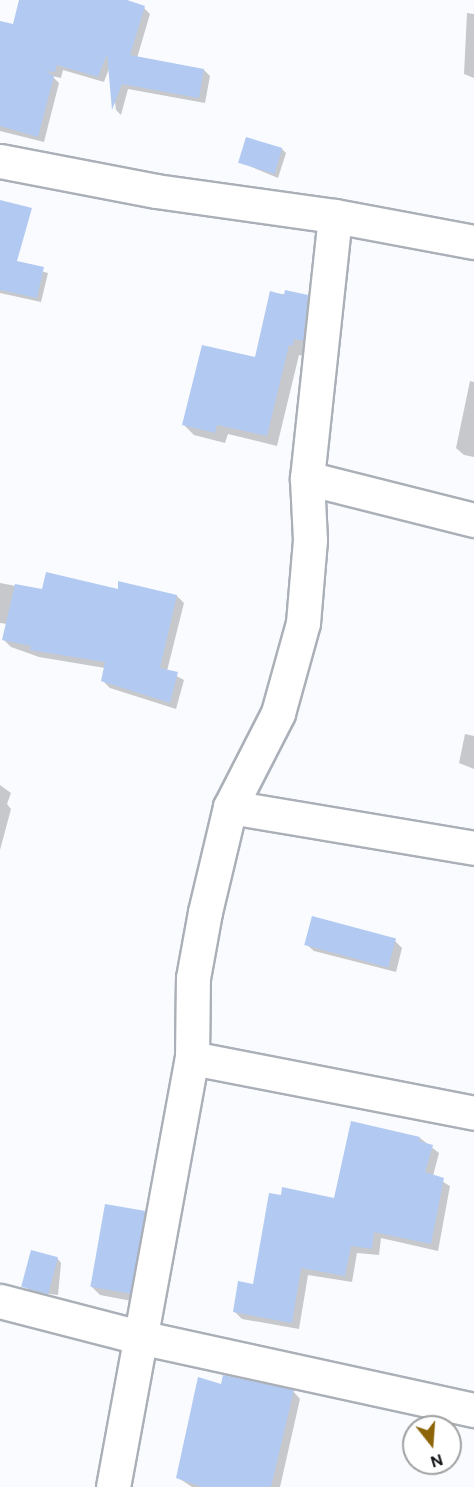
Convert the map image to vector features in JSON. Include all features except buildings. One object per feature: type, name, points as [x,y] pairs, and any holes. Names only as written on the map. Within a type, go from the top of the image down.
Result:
[{"type":"street","points":[[0,161],[156,191],[335,216],[474,242]]},
{"type":"street","points":[[112,1487],[192,1058],[193,978],[230,807],[278,713],[303,623],[310,540],[307,478],[335,216]]},
{"type":"street","points":[[307,478],[474,520]]},
{"type":"street","points":[[230,807],[474,848]]},
{"type":"street","points":[[192,1058],[474,1113]]},
{"type":"street","points":[[0,1301],[139,1337],[474,1410]]}]
